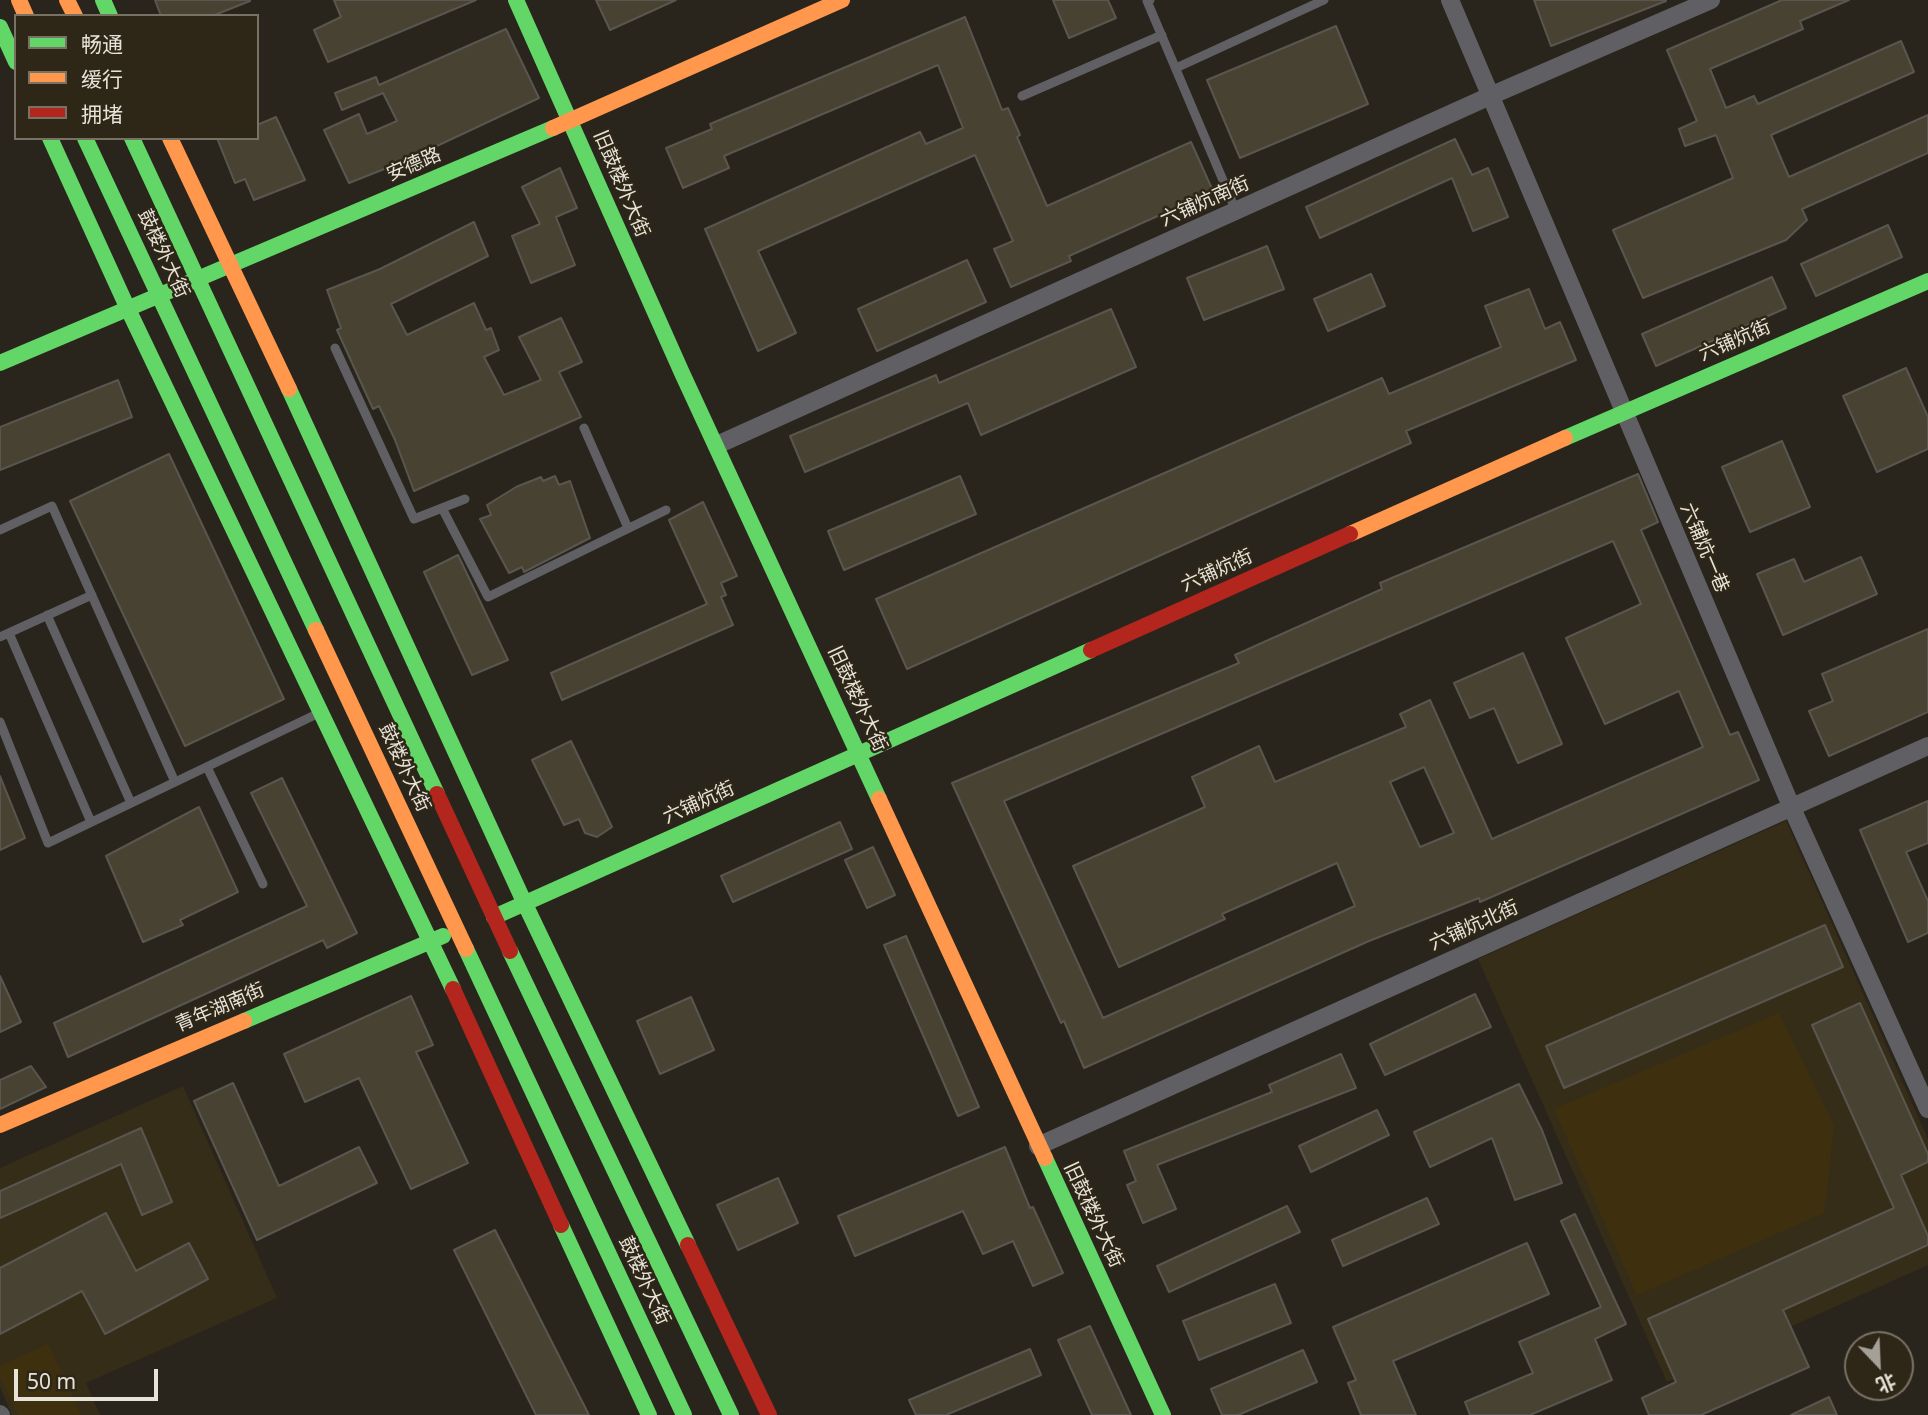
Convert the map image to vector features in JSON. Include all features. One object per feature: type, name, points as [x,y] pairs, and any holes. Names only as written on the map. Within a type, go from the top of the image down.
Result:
[{"type":"street","name":"旧鼓楼外大街","points":[[516,0],[641,283],[1163,1415]]},
{"type":"street","name":"安德路","points":[[0,363],[571,121],[842,0]]},
{"type":"street","name":"六铺炕一巷","points":[[1450,0],[1791,806],[1928,1108]]},
{"type":"street","name":"六铺炕南街","points":[[717,445],[1490,96],[1711,0]]},
{"type":"street","points":[[0,27],[14,58]]},
{"type":"street","points":[[51,140],[128,309],[431,942],[649,1415]]},
{"type":"street","name":"鼓楼外大街","points":[[86,140],[684,1415]]},
{"type":"street","name":"鼓楼外大街","points":[[133,140],[494,918],[730,1415]]},
{"type":"street","points":[[171,140],[232,265],[525,904],[769,1415]]},
{"type":"street","name":"六铺炕街","points":[[494,918],[1624,412],[1928,281]]},
{"type":"street","name":"六铺炕北街","points":[[1038,1146],[1928,746]]},
{"type":"street","name":"青年湖南街","points":[[0,1125],[457,930]]},
{"type":"lane","points":[[1150,0],[1147,1],[1236,211]]},
{"type":"lane","points":[[1175,68],[1324,0]]},
{"type":"lane","points":[[1022,96],[1162,35]]},
{"type":"lane","points":[[335,348],[414,519],[465,499]]},
{"type":"lane","points":[[584,428],[628,528]]},
{"type":"lane","points":[[0,530],[52,506],[175,782]]},
{"type":"lane","points":[[442,508],[488,597],[666,510]]},
{"type":"lane","points":[[91,822],[4,635],[92,595]]},
{"type":"lane","points":[[47,615],[131,803]]},
{"type":"lane","points":[[0,722],[48,843],[321,712]]},
{"type":"lane","points":[[207,767],[263,884]]},
{"type":"shaded area","points":[[1786,821],[1928,1139],[1928,1265],[1667,1382],[1478,959]]},
{"type":"shaded area","points":[[1779,1013],[1834,1126],[1824,1213],[1637,1295],[1554,1109]]},
{"type":"shaded area","points":[[183,1086],[277,1298],[86,1383],[100,1415],[12,1415],[0,1387],[0,1168]]},
{"type":"shaded area","points":[[48,1344],[81,1415],[18,1415],[0,1377],[0,1366]]},
{"type":"building","points":[[155,0],[250,0],[217,14],[160,14]]},
{"type":"building","points":[[334,0],[476,0],[328,62],[314,30],[341,17]]},
{"type":"building","points":[[596,0],[676,0],[610,30]]},
{"type":"building","points":[[1053,0],[1108,0],[1116,18],[1069,38]]},
{"type":"building","points":[[1534,0],[1666,0],[1666,1],[1551,46]]},
{"type":"building","points":[[1782,0],[1849,0],[1800,21],[1803,29],[1710,69],[1726,108],[1754,96],[1758,104],[1901,41],[1914,72],[1771,135],[1789,177],[1928,115],[1928,153],[1802,209],[1807,220],[1786,240],[1643,298],[1613,230],[1733,178],[1716,135],[1685,146],[1679,129],[1697,121],[1667,50]]},
{"type":"building","points":[[965,17],[1002,110],[1008,108],[1020,135],[1017,137],[1047,206],[1191,142],[1213,191],[1069,256],[1071,261],[1011,287],[994,249],[1013,241],[975,155],[758,251],[796,333],[758,351],[705,229],[920,132],[926,144],[963,128],[938,65],[724,156],[729,168],[683,188],[666,148],[712,129],[710,124]]},
{"type":"building","points":[[1336,26],[1368,104],[1240,158],[1207,80]]},
{"type":"building","points":[[506,29],[539,98],[407,160],[349,183],[324,130],[359,114],[367,134],[397,121],[383,93],[342,110],[335,93],[376,77],[379,85]]},
{"type":"building","points":[[276,117],[305,180],[254,200],[245,179],[235,183],[218,140],[259,140],[259,124]]},
{"type":"building","points":[[1455,139],[1472,175],[1488,168],[1508,217],[1473,231],[1452,178],[1320,238],[1306,207]]},
{"type":"building","points":[[560,168],[577,208],[556,217],[575,265],[531,283],[512,236],[540,224],[522,187]]},
{"type":"building","points":[[474,222],[488,256],[391,304],[407,335],[474,303],[486,330],[491,328],[499,350],[484,357],[504,395],[541,380],[519,337],[561,318],[582,362],[559,372],[581,417],[414,491],[379,406],[373,409],[337,330],[341,328],[327,290],[380,269]]},
{"type":"building","points":[[1888,225],[1902,257],[1816,296],[1801,264]]},
{"type":"building","points":[[1267,246],[1284,289],[1204,320],[1187,278]]},
{"type":"building","points":[[967,260],[986,302],[877,351],[858,309]]},
{"type":"building","points":[[1371,274],[1385,306],[1328,331],[1314,299]]},
{"type":"building","points":[[1772,277],[1786,308],[1656,366],[1642,334]]},
{"type":"building","points":[[1529,289],[1545,329],[1560,322],[1576,360],[1406,431],[1411,443],[907,669],[876,599],[1382,378],[1389,394],[1501,347],[1485,306]]},
{"type":"building","points":[[1111,309],[1136,367],[981,435],[968,403],[805,472],[790,436],[936,375],[939,383]]},
{"type":"building","points":[[1906,368],[1928,417],[1928,449],[1877,472],[1843,396]]},
{"type":"building","points":[[118,380],[132,417],[0,470],[0,427]]},
{"type":"building","points":[[1782,441],[1810,507],[1750,532],[1722,467]]},
{"type":"building","points":[[169,454],[284,699],[185,746],[70,501]]},
{"type":"building","points":[[1638,474],[1658,522],[1641,530],[1730,735],[1738,732],[1759,780],[1480,902],[1479,898],[1369,941],[1084,1068],[952,783],[1239,663],[1235,655],[1382,589],[1380,583]],"holes":[[[1613,541],[1641,604],[1566,638],[1605,724],[1679,691],[1703,747],[1492,839],[1430,700],[1400,714],[1406,727],[1275,782],[1259,746],[1192,777],[1205,807],[1073,866],[1119,967],[1225,919],[1222,914],[1337,863],[1355,906],[1103,1018],[1004,801]],[[1424,767],[1454,833],[1420,847],[1390,782]]]},
{"type":"building","points":[[555,476],[559,485],[570,481],[590,538],[524,572],[522,567],[509,573],[480,519],[491,515],[487,505],[516,487],[541,477],[543,481]]},
{"type":"building","points":[[960,476],[976,514],[844,570],[828,531]]},
{"type":"building","points":[[703,502],[737,576],[721,583],[726,595],[721,597],[733,625],[562,700],[551,673],[707,604],[669,520]]},
{"type":"building","points":[[458,555],[508,660],[472,675],[424,572]]},
{"type":"building","points":[[1861,557],[1877,594],[1783,635],[1757,574],[1794,559],[1804,582]]},
{"type":"building","points":[[1928,629],[1928,712],[1829,756],[1809,711],[1833,701],[1822,674]]},
{"type":"building","points":[[1523,653],[1562,744],[1518,763],[1494,708],[1470,718],[1454,683]]},
{"type":"building","points":[[571,741],[612,827],[597,837],[585,833],[579,819],[564,825],[532,760]]},
{"type":"building","points":[[0,776],[25,838],[0,850]]},
{"type":"building","points":[[282,778],[357,933],[327,948],[323,940],[68,1057],[54,1023],[307,906],[251,793]]},
{"type":"building","points":[[1928,801],[1928,843],[1906,852],[1928,901],[1928,933],[1908,942],[1860,830]]},
{"type":"building","points":[[199,807],[238,892],[180,920],[183,925],[143,942],[106,856]]},
{"type":"building","points":[[840,822],[852,849],[733,902],[721,876]]},
{"type":"building","points":[[873,847],[895,895],[867,908],[845,860]]},
{"type":"building","points":[[1825,925],[1843,967],[1564,1088],[1546,1046]]},
{"type":"building","points":[[906,936],[979,1107],[958,1116],[884,945]]},
{"type":"building","points":[[0,976],[21,1022],[0,1032]]},
{"type":"building","points":[[1475,994],[1491,1027],[1385,1075],[1370,1044]]},
{"type":"building","points":[[411,996],[433,1045],[416,1052],[468,1163],[411,1189],[359,1078],[305,1102],[284,1054]]},
{"type":"building","points":[[691,997],[714,1050],[660,1074],[637,1021]]},
{"type":"building","points":[[1860,1003],[1928,1154],[1928,1162],[1901,1175],[1928,1236],[1928,1245],[1783,1310],[1809,1367],[1701,1415],[1649,1415],[1642,1398],[1676,1382],[1648,1319],[1894,1208],[1812,1025]]},
{"type":"building","points":[[1341,1054],[1356,1088],[1157,1165],[1176,1209],[1143,1223],[1127,1185],[1136,1181],[1124,1151],[1272,1092],[1269,1085]]},
{"type":"building","points":[[31,1066],[46,1087],[0,1109],[0,1080]]},
{"type":"building","points":[[233,1083],[279,1186],[359,1147],[377,1183],[257,1240],[194,1101]]},
{"type":"building","points":[[1519,1084],[1542,1130],[1562,1183],[1515,1200],[1492,1138],[1430,1167],[1414,1132]]},
{"type":"building","points":[[1377,1110],[1389,1135],[1311,1172],[1299,1146]]},
{"type":"building","points":[[141,1128],[172,1202],[142,1215],[121,1164],[0,1218],[0,1191]]},
{"type":"building","points":[[1005,1147],[1030,1208],[1033,1207],[1063,1273],[1033,1286],[1013,1241],[983,1254],[963,1211],[855,1256],[838,1216]]},
{"type":"building","points":[[778,1178],[798,1223],[738,1250],[717,1205]]},
{"type":"building","points":[[1427,1198],[1439,1224],[1343,1266],[1332,1240]]},
{"type":"building","points":[[1287,1206],[1300,1232],[1169,1292],[1157,1266]]},
{"type":"building","points":[[106,1213],[136,1271],[189,1243],[208,1279],[105,1334],[82,1291],[0,1334],[0,1268]]},
{"type":"building","points":[[1575,1214],[1626,1324],[1595,1339],[1612,1380],[1530,1415],[1470,1415],[1465,1402],[1533,1373],[1519,1342],[1601,1307],[1561,1221]]},
{"type":"building","points":[[495,1230],[589,1415],[536,1415],[454,1250]]},
{"type":"building","points":[[1527,1243],[1549,1294],[1393,1361],[1416,1415],[1361,1415],[1348,1383],[1356,1380],[1333,1327]]},
{"type":"building","points":[[1275,1284],[1291,1323],[1199,1360],[1183,1321]]},
{"type":"building","points":[[1090,1326],[1131,1415],[1092,1415],[1058,1340]]},
{"type":"building","points":[[1030,1349],[1041,1375],[946,1415],[916,1415],[909,1400]]},
{"type":"building","points":[[1303,1350],[1317,1382],[1238,1415],[1222,1415],[1211,1389]]},
{"type":"building","points":[[1829,1397],[1837,1415],[1791,1415]]},
{"type":"traffic: fast","points":[[103,0],[109,14]]},
{"type":"traffic: fast","points":[[516,0],[682,373],[879,799]]},
{"type":"traffic: fast","points":[[0,27],[14,58]]},
{"type":"traffic: fast","points":[[0,363],[553,128]]},
{"type":"traffic: fast","points":[[51,140],[128,309],[453,989]]},
{"type":"traffic: fast","points":[[86,140],[316,630]]},
{"type":"traffic: fast","points":[[133,140],[437,794]]},
{"type":"traffic: fast","points":[[1565,438],[1928,281]]},
{"type":"traffic: fast","points":[[289,389],[525,904],[688,1245]]},
{"type":"traffic: fast","points":[[494,917],[1091,650]]},
{"type":"traffic: fast","points":[[244,1021],[443,936]]},
{"type":"traffic: fast","points":[[466,949],[684,1415]]},
{"type":"traffic: fast","points":[[510,951],[731,1415]]},
{"type":"traffic: fast","points":[[1045,1158],[1163,1415]]},
{"type":"traffic: fast","points":[[561,1225],[649,1415]]},
{"type":"traffic: slow","points":[[19,0],[25,14]]},
{"type":"traffic: slow","points":[[67,0],[74,14]]},
{"type":"traffic: slow","points":[[553,128],[842,0]]},
{"type":"traffic: slow","points":[[171,140],[289,389]]},
{"type":"traffic: slow","points":[[1350,534],[1565,438]]},
{"type":"traffic: slow","points":[[316,630],[466,949]]},
{"type":"traffic: slow","points":[[879,799],[1045,1158]]},
{"type":"traffic: slow","points":[[0,1125],[244,1021]]},
{"type":"traffic: jam","points":[[1091,650],[1350,534]]},
{"type":"traffic: jam","points":[[437,794],[510,951]]},
{"type":"traffic: jam","points":[[453,989],[561,1225]]},
{"type":"traffic: jam","points":[[688,1245],[769,1415]]}]
